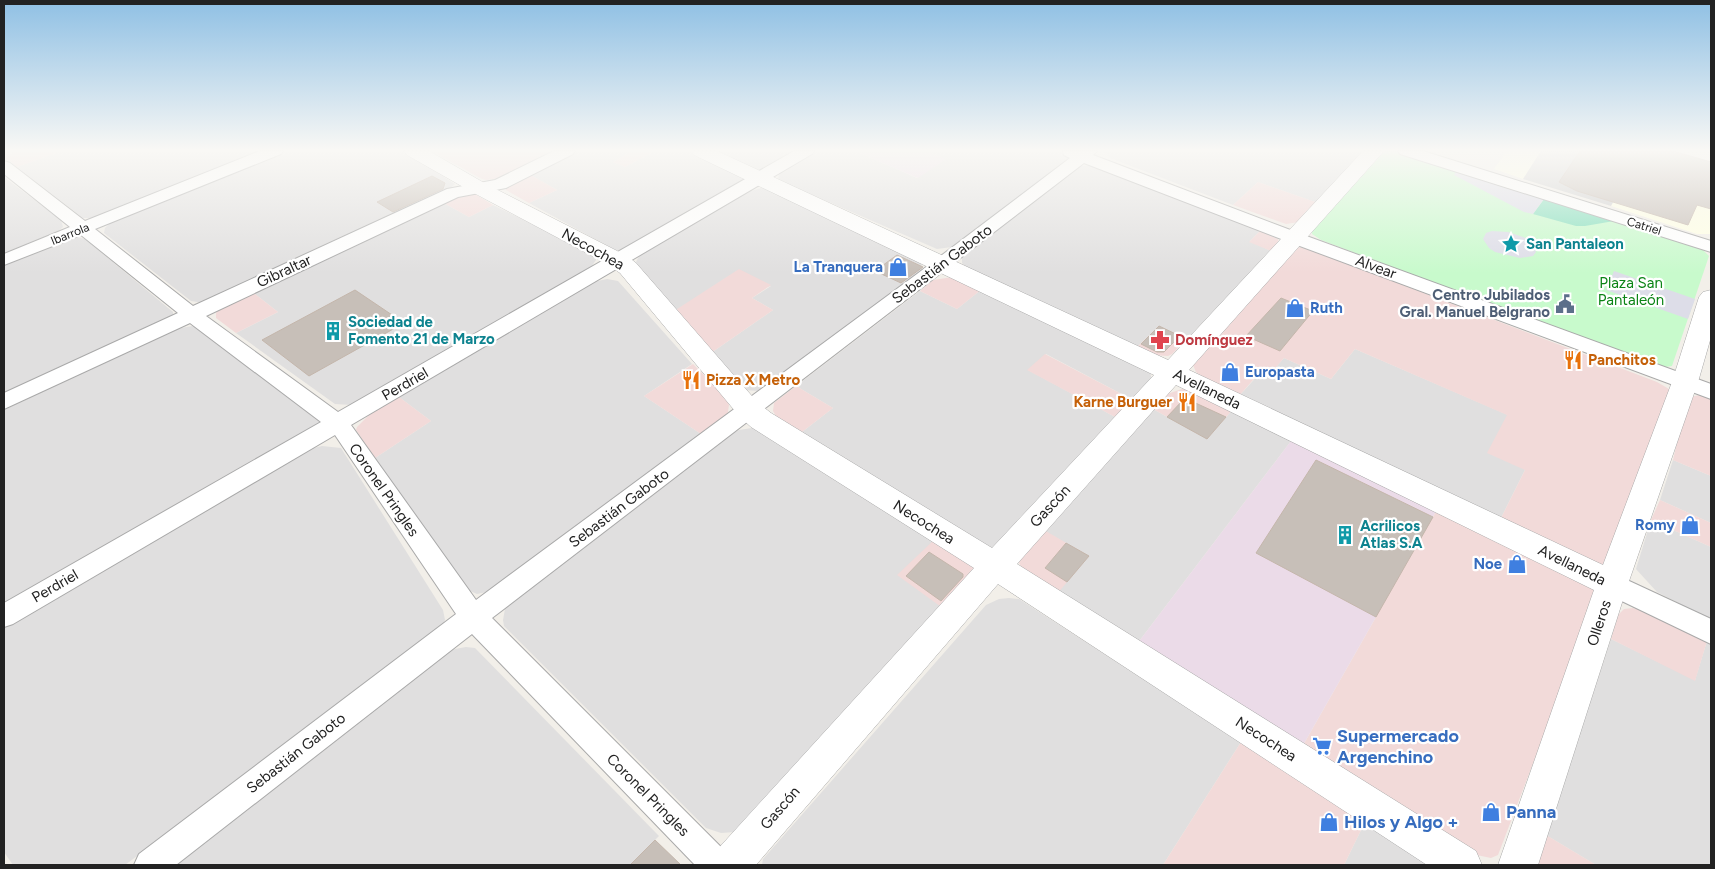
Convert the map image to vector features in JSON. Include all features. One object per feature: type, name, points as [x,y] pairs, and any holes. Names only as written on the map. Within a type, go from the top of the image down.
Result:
[{"type":"street","name":"Coronel Pringles","points":[[37,192],[191,314],[338,423],[473,617],[717,865]]},
{"type":"street","name":"Ibarrola","points":[[4,260],[174,192]]},
{"type":"street","name":"Gibraltar","points":[[4,402],[453,193],[461,192]]},
{"type":"street","name":"Necochea","points":[[486,192],[619,260],[628,268],[749,410],[761,420],[995,566],[1462,865]]},
{"type":"street","name":"Perdriel","points":[[4,616],[737,192]]},
{"type":"street","name":"Avellaneda","points":[[789,192],[1711,632]]},
{"type":"street","name":"Sebastián Gaboto","points":[[150,865],[473,617],[943,264],[1032,192]]},
{"type":"street","name":"Alvear","points":[[1178,192],[1295,238],[1698,387]]},
{"type":"street","name":"Gascón","points":[[730,865],[995,566],[1337,192]]},
{"type":"street","name":"Catriel","points":[[1535,192],[1711,247]]},
{"type":"street","name":"Olleros","points":[[1518,865],[1612,584],[1698,387],[1711,297]]},
{"type":"shaded area","points":[[4,192],[23,192],[61,220],[63,227],[53,236],[4,255]]},
{"type":"shaded area","points":[[49,192],[163,192],[99,217],[83,218]]},
{"type":"shaded area","points":[[185,192],[446,192],[205,303],[191,301],[104,233],[105,228],[112,221]]},
{"type":"shaded area","points":[[509,192],[554,192],[529,203]]},
{"type":"shaded area","points":[[554,192],[725,192],[623,250],[615,250],[529,203]]},
{"type":"shaded area","points":[[747,192],[774,192],[921,263],[922,267],[922,271],[767,388],[758,391],[745,390],[711,353],[773,310],[752,298],[771,286],[674,311],[635,264],[639,256]]},
{"type":"shaded area","points":[[805,192],[1026,192],[952,247],[937,249]]},
{"type":"shaded area","points":[[1045,192],[1162,192],[1260,231],[1250,241],[1271,251],[1187,339],[1159,326],[1137,347],[965,266],[962,263],[962,256]]},
{"type":"shaded area","points":[[1198,192],[1248,192],[1233,205]]},
{"type":"shaded area","points":[[1248,192],[1285,192],[1318,203],[1299,222],[1286,224],[1233,205]]},
{"type":"shaded area","points":[[1285,192],[1328,192],[1318,203]]},
{"type":"shaded area","points":[[1485,192],[1522,192],[1544,199],[1533,214],[1524,212]]},
{"type":"shaded area","points":[[1564,192],[1619,192],[1611,206]]},
{"type":"shaded area","points":[[1619,192],[1711,192],[1710,234],[1697,234],[1611,206]]},
{"type":"shaded area","points":[[475,194],[493,205],[469,217],[442,202],[455,195]]},
{"type":"shaded area","points":[[442,202],[469,217],[493,205],[594,254],[596,260],[591,267],[361,402],[351,405],[335,404],[236,333],[278,312],[251,291]]},
{"type":"shaded area","points":[[1260,231],[1278,239],[1279,243],[1271,251],[1249,242]]},
{"type":"shaded area","points":[[1492,231],[1508,232],[1526,238],[1532,243],[1536,252],[1533,256],[1520,258],[1495,252],[1489,248],[1483,239],[1486,233]]},
{"type":"shaded area","points":[[77,237],[85,239],[173,312],[173,316],[166,322],[4,398],[4,263],[63,240]]},
{"type":"shaded area","points":[[1297,247],[1306,248],[1657,382],[1669,389],[1671,393],[1608,567],[1499,522],[1525,470],[1487,453],[1507,415],[1355,349],[1331,379],[1284,358],[1269,375],[1260,372],[1239,396],[1203,379],[1196,372],[1193,365]]},
{"type":"shaded area","points":[[739,269],[771,285],[752,298],[773,310],[711,353],[674,311]]},
{"type":"shaded area","points":[[1614,271],[1695,299],[1688,319],[1606,290]]},
{"type":"shaded area","points":[[953,277],[982,289],[957,309],[920,291],[933,280]]},
{"type":"shaded area","points":[[607,279],[618,281],[692,364],[644,396],[704,436],[492,591],[477,594],[465,587],[375,458],[431,421],[399,397],[593,282]]},
{"type":"shaded area","points":[[982,289],[1150,371],[1151,376],[1151,380],[1133,400],[1046,354],[1028,370],[1117,418],[1003,545],[992,547],[982,546],[802,432],[833,408],[796,386],[920,291],[957,309]]},
{"type":"shaded area","points":[[251,291],[278,312],[236,333],[216,318],[217,309]]},
{"type":"shaded area","points":[[192,326],[200,328],[318,415],[320,424],[311,434],[4,608],[4,410],[171,330]]},
{"type":"shaded area","name":"Domínguez","points":[[1159,326],[1187,339],[1168,356],[1153,355],[1137,347]]},
{"type":"shaded area","points":[[1355,349],[1508,415],[1525,470],[1499,522],[1239,396],[1261,372],[1269,375],[1284,358],[1331,379]]},
{"type":"shaded area","points":[[1045,354],[1133,400],[1117,418],[1027,370]]},
{"type":"shaded area","points":[[693,364],[726,397],[729,405],[727,418],[704,436],[644,396]]},
{"type":"shaded area","points":[[796,386],[833,408],[802,432],[776,416],[773,411],[774,403]]},
{"type":"shaded area","points":[[1182,389],[1191,389],[1234,408],[1207,439],[1153,409],[1167,394]]},
{"type":"shaded area","points":[[1699,395],[1711,398],[1711,476],[1673,460],[1687,398]]},
{"type":"shaded area","points":[[399,397],[431,421],[375,458],[356,430],[357,427],[369,415]]},
{"type":"shaded area","points":[[1234,408],[1294,437],[1137,644],[1057,594],[1044,530],[1153,409],[1207,439]]},
{"type":"shaded area","points":[[752,428],[761,431],[935,539],[944,609],[735,832],[721,833],[706,828],[504,626],[503,620],[505,609],[510,600],[728,435],[739,430]]},
{"type":"shaded area","points":[[1294,437],[1438,508],[1302,747],[1137,644]]},
{"type":"shaded area","points":[[322,446],[341,448],[443,610],[445,620],[440,630],[125,865],[13,865],[4,852],[4,627],[309,449]]},
{"type":"shaded area","points":[[1673,460],[1711,476],[1711,523],[1660,500]]},
{"type":"shaded area","points":[[1660,500],[1711,523],[1711,547],[1651,520]]},
{"type":"shaded area","points":[[1438,508],[1590,584],[1596,599],[1498,855],[1491,858],[1472,854],[1302,747]]},
{"type":"shaded area","points":[[1651,520],[1711,547],[1711,620],[1657,592],[1636,569]]},
{"type":"shaded area","points":[[1044,530],[1089,556],[1057,594],[1023,570],[1019,563],[1021,556]]},
{"type":"shaded area","points":[[935,539],[972,564],[977,572],[944,609],[897,575]]},
{"type":"shaded area","points":[[999,599],[1019,599],[1241,742],[1163,865],[762,865],[763,859],[986,605]]},
{"type":"shaded area","points":[[1633,608],[1646,611],[1707,641],[1695,681],[1611,639],[1618,615],[1624,609]]},
{"type":"shaded area","points":[[1611,639],[1695,680],[1707,641],[1711,642],[1711,865],[1596,865],[1546,835]]},
{"type":"shaded area","points":[[466,647],[475,648],[659,836],[630,865],[176,865],[444,654]]},
{"type":"shaded area","points":[[1241,742],[1365,822],[1344,865],[1163,865]]},
{"type":"shaded area","points":[[1365,822],[1431,865],[1344,865]]},
{"type":"shaded area","points":[[1546,835],[1596,865],[1536,865]]},
{"type":"green space","name":"Plaza San Pantaleón","points":[[1348,192],[1523,192],[1703,250],[1709,256],[1672,366],[1658,368],[1321,240],[1312,234],[1312,231]]},
{"type":"green space","points":[[1544,199],[1614,221],[1576,226],[1533,214]]},
{"type":"building","points":[[399,192],[437,192],[393,212],[377,202]]},
{"type":"building","points":[[1579,192],[1711,192],[1711,209],[1697,205],[1688,225]]},
{"type":"building","name":"La Tranquera","points":[[897,255],[923,267],[901,283],[875,271]]},
{"type":"building","name":"Sociedad de Fomento 21 de Marzo","points":[[355,290],[404,323],[309,376],[262,340]]},
{"type":"building","points":[[1281,298],[1313,311],[1280,351],[1246,336]]},
{"type":"building","name":"Domínguez","points":[[1159,326],[1180,336],[1164,352],[1157,352],[1141,344]]},
{"type":"building","points":[[1183,400],[1189,400],[1226,417],[1207,439],[1167,417]]},
{"type":"building","name":"Acrilicos Atlas S.A","points":[[1316,460],[1433,517],[1376,617],[1256,553]]},
{"type":"building","points":[[1066,543],[1089,556],[1067,582],[1045,568]]},
{"type":"building","points":[[929,552],[963,574],[963,577],[941,601],[906,576]]},
{"type":"building","points":[[655,840],[681,865],[630,865]]},
{"type":"place","name":"San Pantaleon","points":[[1511,244]]},
{"type":"place","name":"La Tranquera","points":[[898,267]]},
{"type":"place","name":"Centro Jubilados Gral. Manuel Belgrano","points":[[1565,304]]},
{"type":"place","name":"Ruth","points":[[1295,308]]},
{"type":"place","name":"Sociedad de Fomento 21 de Marzo","points":[[333,331]]},
{"type":"place","name":"Domínguez","points":[[1160,340]]},
{"type":"place","name":"Panchitos","points":[[1573,360]]},
{"type":"place","name":"Europasta","points":[[1230,372]]},
{"type":"place","name":"Pizza X Metro","points":[[691,380]]},
{"type":"place","name":"Karne Burguer","points":[[1187,402]]},
{"type":"place","name":"Romy","points":[[1690,525]]},
{"type":"place","name":"Acrilicos Atlas S.A","points":[[1345,535]]},
{"type":"place","name":"Noe","points":[[1517,564]]},
{"type":"place","name":"Supermercado Argenchino","points":[[1322,746]]},
{"type":"place","name":"Panna","points":[[1491,812]]},
{"type":"place","name":"Hilos y Algo +","points":[[1329,822]]}]
